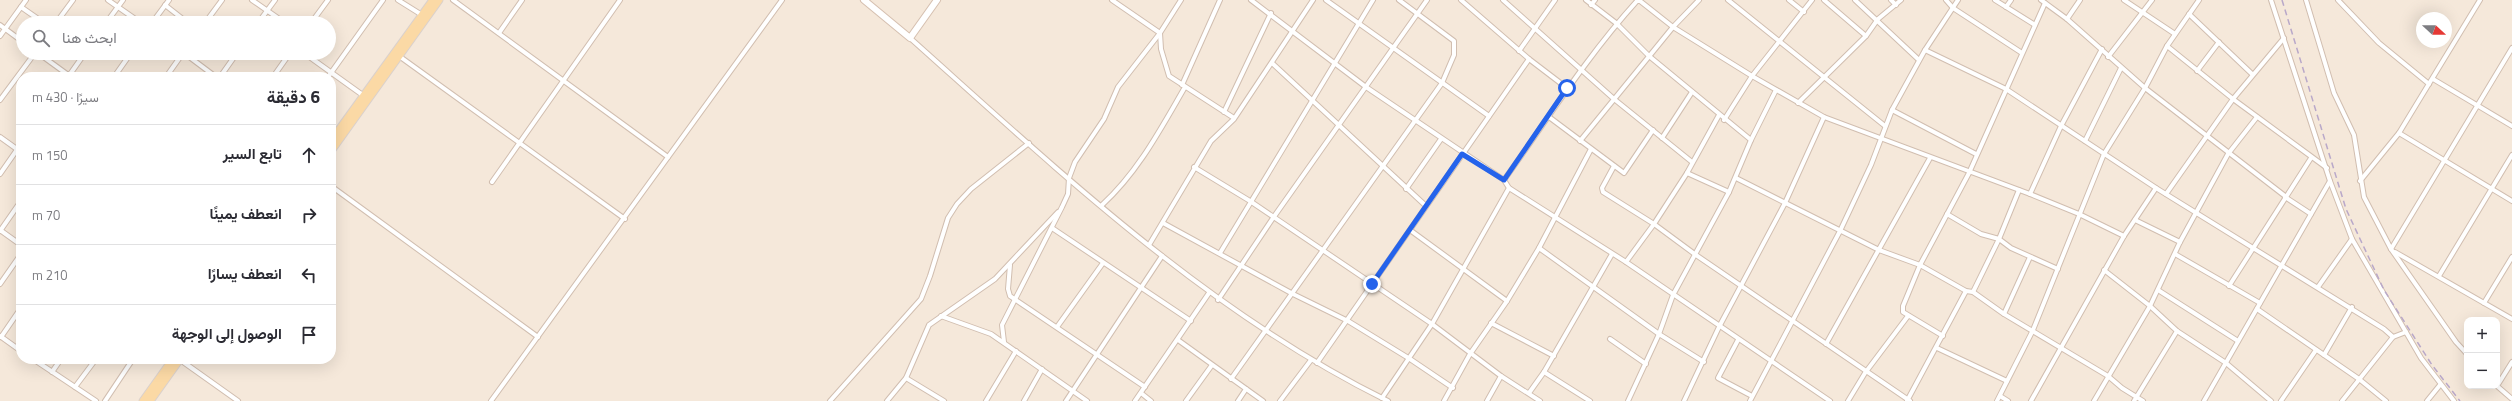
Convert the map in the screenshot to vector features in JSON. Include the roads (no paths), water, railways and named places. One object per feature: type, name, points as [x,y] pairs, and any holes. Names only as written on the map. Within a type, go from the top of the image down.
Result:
[{"type":"main road","points":[[336,134],[433,0]]},
{"type":"main road","points":[[336,144],[439,0]]},
{"type":"main road","points":[[143,401],[169,364]]},
{"type":"main road","points":[[150,401],[176,364]]},
{"type":"street","points":[[0,36],[26,0]]},
{"type":"street","points":[[61,16],[72,0]]},
{"type":"street","points":[[108,0],[131,16]]},
{"type":"street","points":[[111,16],[123,0]]},
{"type":"street","points":[[157,16],[169,0]]},
{"type":"street","points":[[210,16],[222,0]]},
{"type":"street","points":[[252,0],[274,16]]},
{"type":"street","points":[[263,16],[275,0]]},
{"type":"street","points":[[316,16],[328,0]]},
{"type":"street","points":[[332,72],[383,0]]},
{"type":"street","points":[[398,0],[422,15]]},
{"type":"street","points":[[453,0],[668,158]]},
{"type":"street","points":[[499,33],[522,0]]},
{"type":"street","points":[[492,182],[620,0]]},
{"type":"street","points":[[491,401],[625,219],[782,0]]},
{"type":"street","points":[[864,0],[871,2],[1068,178],[1218,300],[1266,333],[1317,364],[1388,401]]},
{"type":"street","points":[[910,38],[938,0]]},
{"type":"street","points":[[1112,0],[1160,33],[1167,73],[1184,86],[1234,118]]},
{"type":"street","points":[[1004,342],[1002,325],[1014,298],[1052,228],[1068,194],[1068,178],[1082,151],[1104,119],[1118,87],[1160,33],[1181,0]]},
{"type":"street","points":[[1102,205],[1129,178],[1140,163],[1184,86],[1220,0]]},
{"type":"street","points":[[1251,0],[1271,13],[1366,87],[1462,154],[1504,180],[1509,188],[1626,262],[1770,362],[1830,401]]},
{"type":"street","points":[[1149,245],[1194,167],[1211,141],[1234,118],[1313,0]]},
{"type":"street","points":[[1326,0],[1359,26],[1489,116]]},
{"type":"street","points":[[1220,253],[1250,202],[1314,101],[1373,0]]},
{"type":"street","points":[[1231,379],[1266,333],[1442,83],[1454,55],[1454,41],[1418,12],[1399,0]]},
{"type":"street","points":[[1218,300],[1273,218],[1427,0]]},
{"type":"street","points":[[1461,0],[1519,51],[1567,88]]},
{"type":"street","points":[[1503,0],[1614,99],[1692,162]]},
{"type":"street","points":[[1519,51],[1536,30],[1555,0]]},
{"type":"street","points":[[1586,0],[1616,23],[1649,56],[1724,120],[1751,140]]},
{"type":"street","points":[[1591,5],[1595,0]]},
{"type":"street","points":[[1580,142],[1649,56],[1699,0]]},
{"type":"street","points":[[1728,0],[1780,41],[1822,77],[1885,126]]},
{"type":"street","points":[[1789,0],[1804,12]]},
{"type":"street","points":[[1724,120],[1752,76],[1812,0]]},
{"type":"street","points":[[1824,0],[1866,36]]},
{"type":"street","points":[[1855,0],[1878,19],[1919,60]]},
{"type":"street","points":[[1891,0],[1896,5]]},
{"type":"street","points":[[1798,103],[1822,77],[1866,36],[1878,19],[1901,0]]},
{"type":"street","points":[[1946,0],[1953,8],[2022,53]]},
{"type":"street","points":[[1738,340],[1718,378],[1751,399],[1770,362],[1794,321],[1840,231],[1882,138],[1885,126],[1892,110],[1925,50],[1958,0]]},
{"type":"street","points":[[1995,0],[2035,25]]},
{"type":"street","points":[[2006,7],[2011,0]]},
{"type":"street","points":[[2067,19],[2080,0]]},
{"type":"street","points":[[2124,0],[2141,13],[2175,34]]},
{"type":"street","points":[[2108,57],[2152,0]]},
{"type":"street","points":[[1997,401],[2033,330],[2104,154],[2145,88],[2167,46],[2199,0]]},
{"type":"street","points":[[2271,0],[2330,181],[2352,239],[2420,358],[2454,401]]},
{"type":"street","points":[[2306,0],[2334,93],[2354,135],[2360,181],[2364,197],[2391,249],[2512,319]]},
{"type":"street","points":[[2338,0],[2379,43],[2429,84]]},
{"type":"street","points":[[2360,181],[2399,133],[2480,0]]},
{"type":"street","points":[[1504,180],[1549,117],[1567,88],[1616,23],[1637,1],[1640,1],[1674,27],[1752,76],[1824,117],[1882,138],[1969,173],[2030,194],[2079,214],[2124,236]]},
{"type":"street","points":[[1943,336],[1908,316],[1903,312],[1903,306],[1920,265],[1969,173],[1976,154],[2035,25],[2043,1],[2067,19],[2102,49],[2108,57],[2145,88],[2228,154],[2310,214]]},
{"type":"street","points":[[165,5],[179,16]]},
{"type":"street","points":[[21,7],[34,16]]},
{"type":"street","points":[[1224,112],[1271,13]]},
{"type":"street","points":[[2189,14],[2252,74]]},
{"type":"street","points":[[0,25],[16,37]]},
{"type":"street","points":[[2166,194],[2206,135],[2233,99],[2252,74],[2284,38]]},
{"type":"street","points":[[2197,71],[2219,42]]},
{"type":"street","points":[[2167,46],[2233,99],[2311,158],[2327,168]]},
{"type":"street","points":[[2391,249],[2443,159],[2512,48]]},
{"type":"street","points":[[2030,194],[2061,126],[2102,49]]},
{"type":"street","points":[[1925,50],[2006,89],[2156,188],[2352,307],[2393,337]]},
{"type":"street","points":[[399,56],[625,219]]},
{"type":"street","points":[[1317,364],[1529,59]]},
{"type":"street","points":[[21,72],[30,60]]},
{"type":"street","points":[[47,60],[63,72]]},
{"type":"street","points":[[72,72],[80,60]]},
{"type":"street","points":[[119,72],[126,60]]},
{"type":"street","points":[[170,72],[179,60]]},
{"type":"street","points":[[193,60],[209,72]]},
{"type":"street","points":[[224,72],[232,60]]},
{"type":"street","points":[[277,72],[285,60]]},
{"type":"street","points":[[312,60],[326,72]]},
{"type":"street","points":[[1272,63],[1314,101],[1382,168],[1426,206]]},
{"type":"street","points":[[2085,142],[2121,68]]},
{"type":"street","points":[[0,100],[16,79]]},
{"type":"street","points":[[336,79],[364,96]]},
{"type":"street","points":[[2432,79],[2512,126]]},
{"type":"street","points":[[1628,401],[1659,334],[1673,295],[1729,192],[1751,140],[1776,90]]},
{"type":"street","points":[[1662,138],[1692,92]]},
{"type":"street","points":[[1892,110],[1976,154]]},
{"type":"street","points":[[1626,262],[1654,224],[1687,173],[1719,115]]},
{"type":"street","points":[[1549,117],[1621,172],[1626,171],[1653,130]]},
{"type":"street","points":[[1684,401],[1704,362],[1719,327],[1785,202],[1824,117]]},
{"type":"street","points":[[2094,401],[2150,306],[2180,242],[2228,154],[2257,117]]},
{"type":"street","points":[[2399,133],[2512,200]]},
{"type":"street","points":[[0,137],[16,149]]},
{"type":"street","points":[[1406,190],[1441,139]]},
{"type":"street","points":[[830,401],[920,299],[930,276],[948,218],[957,204],[971,189],[1028,143]]},
{"type":"street","points":[[1444,401],[1453,388],[1470,354],[1506,301],[1539,248],[1553,217],[1590,149]]},
{"type":"street","points":[[0,174],[16,155]]},
{"type":"street","points":[[2439,276],[2491,187],[2512,155]]},
{"type":"street","points":[[1826,344],[1930,158]]},
{"type":"street","points":[[2228,286],[2311,158]]},
{"type":"street","points":[[1614,166],[1602,188],[1603,192],[1654,224],[1696,255],[1794,321],[1908,401],[1966,291]]},
{"type":"street","points":[[1194,167],[1250,202],[1322,252],[1432,324],[1470,354],[1538,400]]},
{"type":"street","points":[[1687,173],[1729,192]]},
{"type":"street","points":[[1736,178],[1879,250],[1920,265],[1966,291],[1973,292],[2004,314],[2108,376],[2136,399],[2143,401]]},
{"type":"street","points":[[2204,401],[2281,264],[2330,181]]},
{"type":"street","points":[[1382,398],[1432,324],[1509,188]]},
{"type":"street","points":[[2031,401],[2104,270],[2124,236],[2156,188]]},
{"type":"street","points":[[336,190],[538,337]]},
{"type":"street","points":[[1973,292],[1999,239],[2019,190]]},
{"type":"street","points":[[887,401],[906,378],[925,331],[941,316],[995,279],[1062,207]]},
{"type":"street","points":[[16,208],[0,230],[16,241]]},
{"type":"street","points":[[1947,214],[1981,234],[1999,239],[2011,248],[2030,258],[2058,269]]},
{"type":"street","points":[[2135,220],[2180,242]]},
{"type":"street","points":[[1163,223],[1220,253],[1292,294],[1348,321],[1410,358],[1453,388]]},
{"type":"street","points":[[1052,228],[1140,289],[1190,321]]},
{"type":"street","points":[[1410,230],[1506,301]]},
{"type":"street","points":[[2318,287],[2352,239]]},
{"type":"street","points":[[1539,248],[1595,286],[1659,334],[1704,362]]},
{"type":"street","points":[[2395,252],[2456,342],[2466,353]]},
{"type":"street","points":[[1529,393],[1554,356],[1612,254]]},
{"type":"street","points":[[2175,254],[2228,286],[2260,303]]},
{"type":"street","points":[[1066,401],[1096,353],[1162,256]]},
{"type":"street","points":[[2484,303],[2512,257]]},
{"type":"street","points":[[2004,314],[2030,258]]},
{"type":"street","points":[[0,284],[16,261]]},
{"type":"street","points":[[1057,327],[1103,263]]},
{"type":"street","points":[[1010,264],[1008,289],[1014,298],[1145,387]]},
{"type":"street","points":[[2104,270],[2150,306],[2177,331],[2226,363],[2271,401]]},
{"type":"street","points":[[2158,290],[2238,341]]},
{"type":"street","points":[[1135,401],[1209,293]]},
{"type":"street","points":[[2324,355],[2352,307]]},
{"type":"street","points":[[2257,309],[2359,379],[2386,401]]},
{"type":"street","points":[[16,315],[0,336],[16,347]]},
{"type":"street","points":[[941,316],[983,329],[1004,342],[1087,401]]},
{"type":"street","points":[[1848,401],[1866,372],[1908,316]]},
{"type":"street","points":[[1491,323],[1554,356]]},
{"type":"street","points":[[2136,399],[2177,331]]},
{"type":"street","points":[[2342,401],[2393,337],[2406,332]]},
{"type":"street","points":[[1610,339],[1646,364]]},
{"type":"street","points":[[1178,340],[1263,401]]},
{"type":"street","points":[[1937,348],[2007,381]]},
{"type":"street","points":[[2281,401],[2316,350]]},
{"type":"street","points":[[986,401],[1016,351]]},
{"type":"street","points":[[1280,401],[1311,360]]},
{"type":"street","points":[[2500,381],[2512,362]]},
{"type":"street","points":[[40,364],[96,401]]},
{"type":"street","points":[[52,372],[58,364]]},
{"type":"street","points":[[75,387],[92,364]]},
{"type":"street","points":[[105,401],[130,364]]},
{"type":"street","points":[[187,364],[238,401]]},
{"type":"street","points":[[1186,401],[1212,365]]},
{"type":"street","points":[[1024,401],[1042,369]]},
{"type":"street","points":[[1544,372],[1590,401]]},
{"type":"street","points":[[1487,401],[1501,376]]},
{"type":"street","points":[[906,378],[944,401]]},
{"type":"street","points":[[2427,401],[2440,385]]},
{"type":"street","points":[[1238,401],[1246,389]]},
{"type":"street","points":[[2500,389],[2512,399]]},
{"type":"street","points":[[1141,394],[1151,401]]},
{"type":"street","points":[[2000,396],[2008,401]]},
{"type":"railway","points":[[2282,0],[2346,209],[2384,290],[2432,365],[2460,401]]}]
